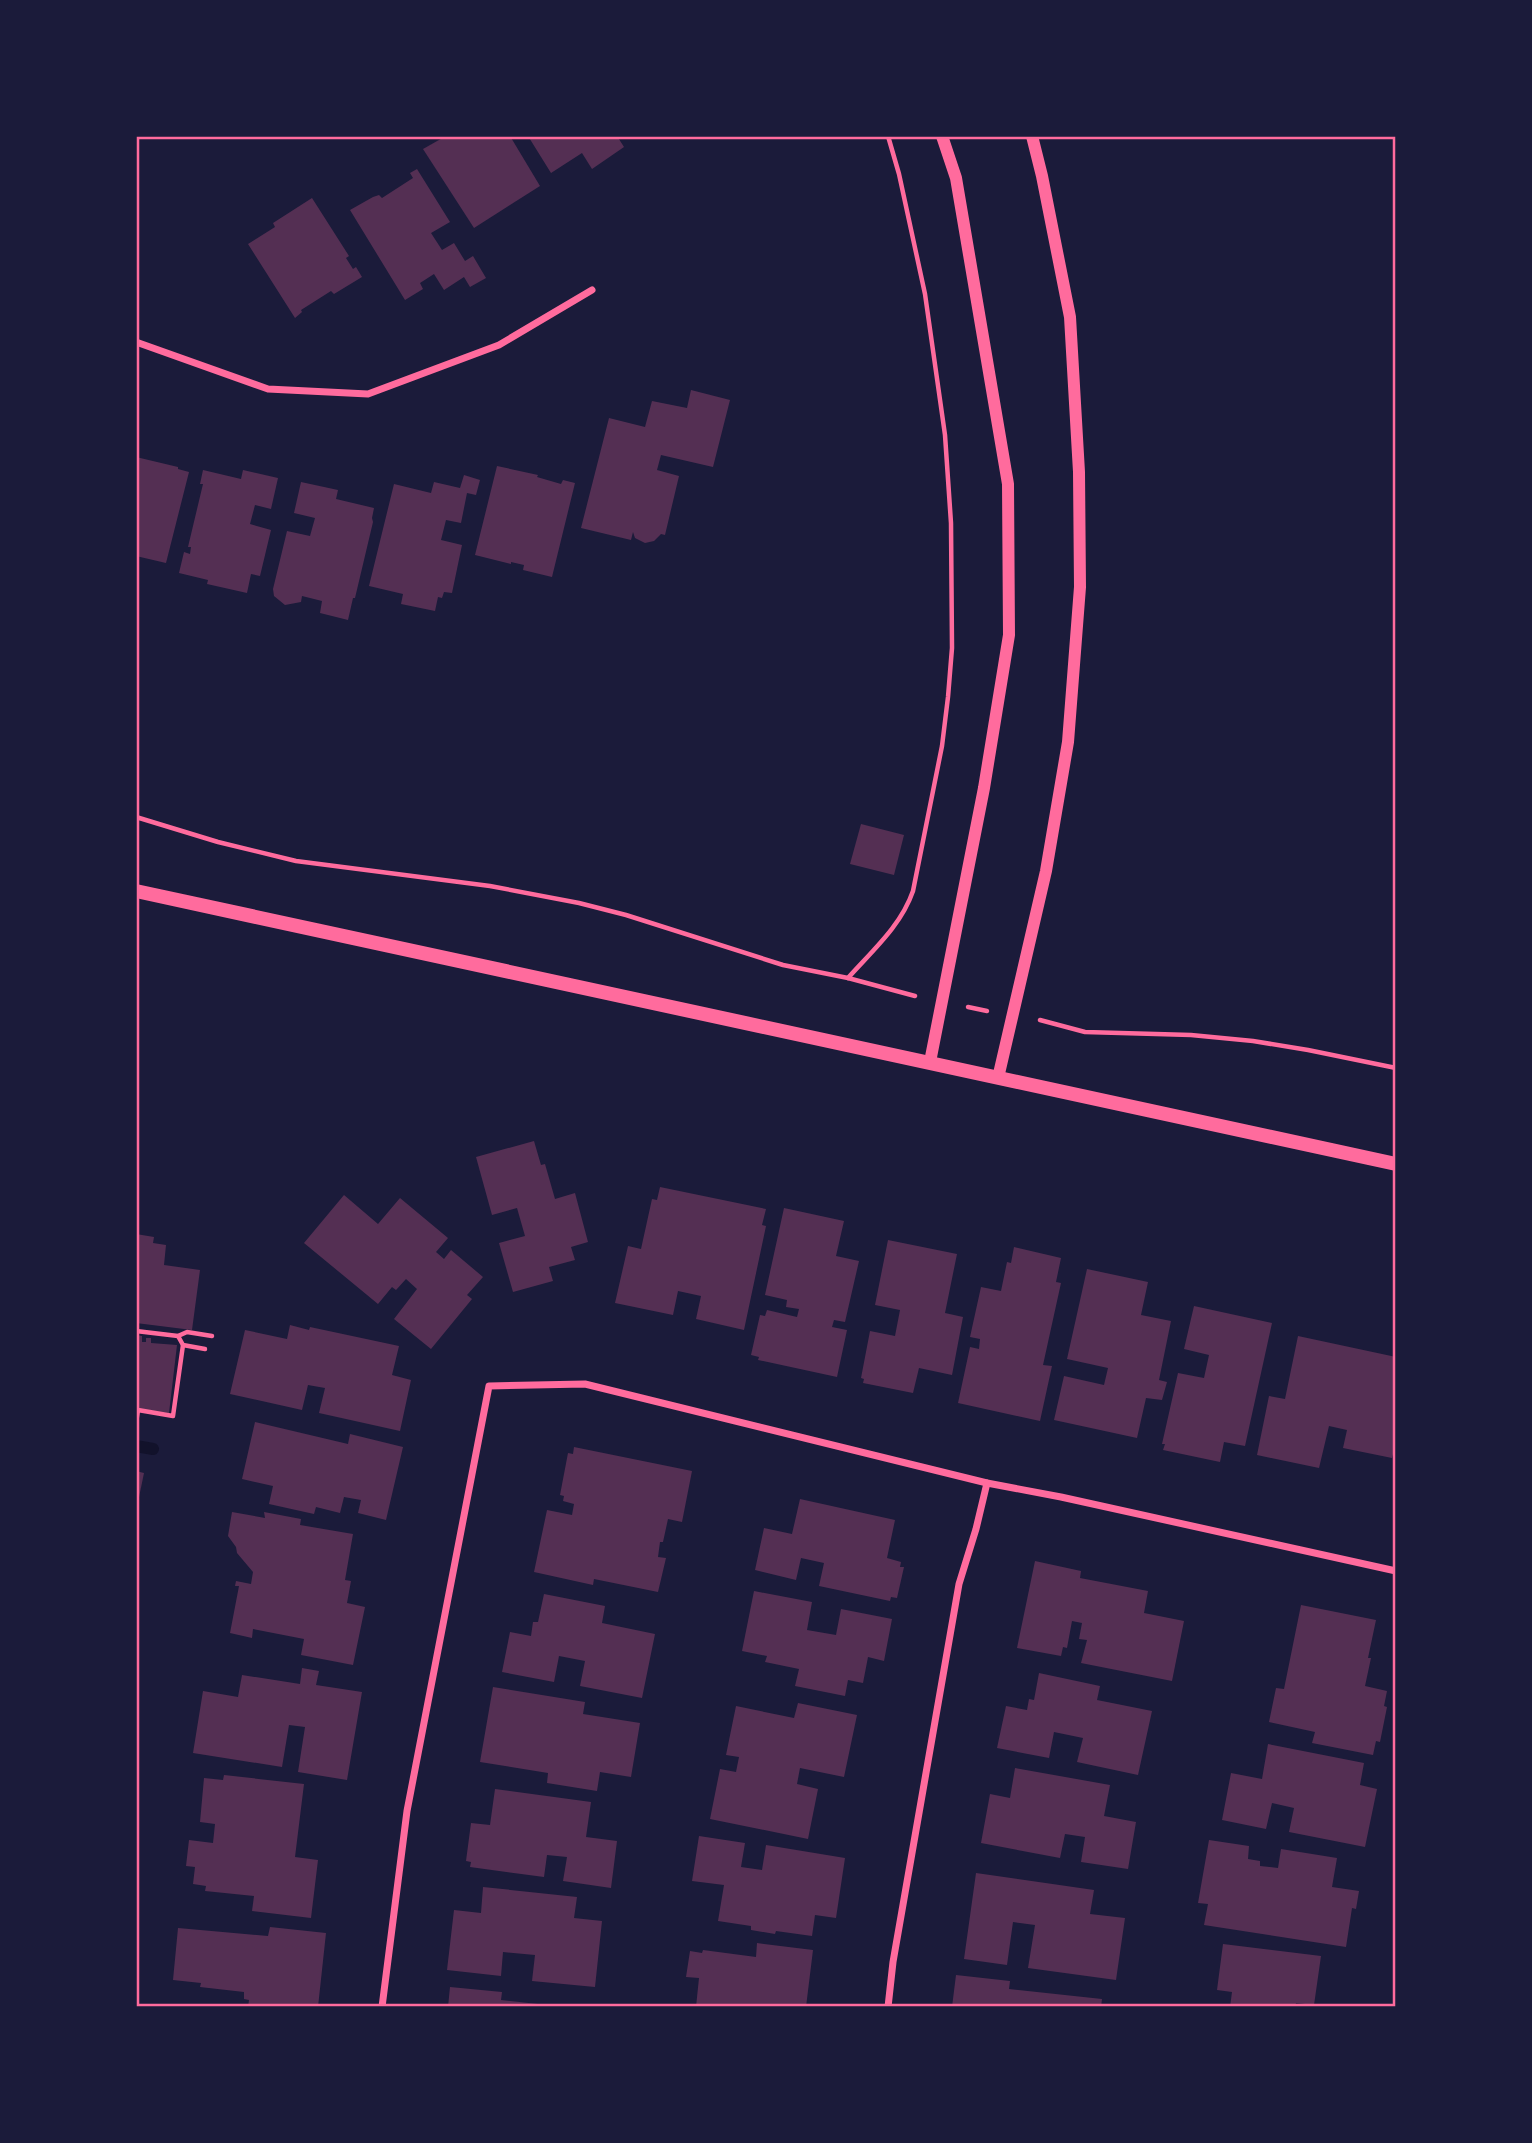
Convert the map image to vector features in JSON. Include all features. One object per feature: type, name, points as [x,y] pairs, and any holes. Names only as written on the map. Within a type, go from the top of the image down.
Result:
[{"type":"main road","points":[[136,891],[1395,1164]]},
{"type":"street","points":[[930,1062],[985,788],[1009,635],[1008,484],[956,178],[942,136]]},
{"type":"street","points":[[998,1078],[1046,872],[1068,742],[1080,587],[1079,472],[1070,317],[1032,136]]},
{"type":"street","points":[[136,342],[268,389],[368,394],[499,345],[592,290]]},
{"type":"street","points":[[382,2007],[407,1811],[489,1386],[585,1384],[987,1483],[1395,1571]]},
{"type":"street","points":[[888,2007],[895,1949],[959,1584],[987,1483]]},
{"type":"path","points":[[848,978],[902,916],[913,891],[942,746],[952,648],[951,523],[945,435],[925,294],[888,136]]},
{"type":"path","points":[[136,817],[218,842],[296,860],[489,886],[579,902],[783,965],[1085,1032],[1173,1034],[1253,1041],[1395,1068]]},
{"type":"path","points":[[136,1331],[178,1336],[187,1332],[212,1336]]},
{"type":"path","points":[[136,1423],[138,1410],[173,1416],[183,1345],[178,1336]]},
{"type":"path","points":[[183,1345],[205,1349]]},
{"type":"building","points":[[446,136],[510,136],[540,186],[474,228],[423,149]]},
{"type":"building","points":[[528,136],[617,136],[624,147],[592,169],[582,153],[551,173]]},
{"type":"building","points":[[417,169],[450,222],[431,233],[442,250],[454,243],[465,261],[473,256],[486,278],[470,287],[464,277],[444,290],[434,274],[420,283],[423,289],[405,300],[350,210],[373,197],[379,195],[382,198],[413,178],[410,173]]},
{"type":"building","points":[[312,198],[349,256],[346,258],[362,277],[334,294],[331,291],[301,310],[295,318],[248,244],[275,227],[273,223]]},
{"type":"building","points":[[691,390],[730,400],[713,467],[661,455],[657,470],[679,476],[665,535],[661,534],[654,541],[645,543],[635,538],[633,532],[631,540],[581,528],[609,418],[645,427],[652,401],[687,408]]},
{"type":"building","points":[[136,457],[189,472],[166,563],[136,556]]},
{"type":"building","points":[[497,466],[538,475],[537,477],[561,484],[563,480],[575,483],[552,577],[523,570],[524,565],[475,555]]},
{"type":"building","points":[[203,470],[241,479],[243,470],[278,478],[271,509],[255,505],[250,524],[271,530],[260,576],[251,574],[247,593],[207,584],[208,580],[179,573],[184,552],[190,554],[191,547],[188,547],[203,484],[200,484]]},
{"type":"building","points":[[464,475],[480,480],[476,495],[467,493],[461,523],[446,520],[441,540],[462,545],[452,593],[444,592],[442,598],[438,597],[435,611],[401,604],[403,594],[369,586],[394,484],[431,493],[434,482],[460,488]]},
{"type":"building","points":[[301,482],[338,490],[336,499],[374,508],[373,522],[348,620],[320,613],[322,601],[302,596],[301,602],[285,605],[274,596],[273,589],[287,531],[310,536],[315,518],[294,513]]},
{"type":"building","points":[[861,824],[904,835],[894,875],[850,864]]},
{"type":"building","points":[[534,1141],[541,1165],[545,1164],[555,1199],[575,1193],[588,1242],[571,1247],[575,1260],[549,1267],[553,1281],[513,1292],[499,1243],[525,1236],[517,1208],[492,1215],[476,1157]]},
{"type":"building","points":[[660,1187],[766,1209],[762,1225],[766,1226],[744,1330],[696,1319],[701,1296],[678,1291],[673,1315],[615,1303],[628,1246],[641,1249],[652,1199],[657,1200]]},
{"type":"building","points":[[344,1195],[378,1224],[400,1198],[448,1238],[436,1252],[444,1259],[451,1250],[483,1277],[467,1295],[472,1299],[431,1349],[394,1319],[417,1289],[406,1279],[396,1290],[392,1287],[378,1304],[304,1243]]},
{"type":"building","points":[[784,1208],[844,1221],[836,1256],[859,1261],[845,1322],[834,1320],[832,1327],[847,1330],[837,1377],[758,1360],[759,1357],[751,1355],[760,1315],[765,1316],[767,1310],[797,1317],[799,1309],[786,1307],[787,1300],[765,1295]]},
{"type":"building","points":[[136,1234],[154,1237],[153,1243],[166,1245],[164,1265],[200,1270],[192,1330],[136,1323]]},
{"type":"building","points":[[888,1240],[957,1254],[945,1313],[963,1317],[952,1375],[919,1368],[913,1393],[863,1383],[864,1379],[861,1378],[870,1331],[895,1336],[900,1310],[875,1305]]},
{"type":"building","points":[[1014,1247],[1061,1258],[1056,1282],[1061,1283],[1043,1365],[1052,1366],[1040,1421],[958,1403],[970,1347],[979,1349],[980,1339],[970,1337],[981,1287],[1001,1291],[1007,1262],[1011,1263]]},
{"type":"building","points":[[1087,1269],[1148,1282],[1141,1315],[1171,1321],[1159,1380],[1167,1382],[1162,1400],[1146,1398],[1137,1438],[1054,1420],[1064,1376],[1104,1385],[1108,1368],[1067,1359]]},
{"type":"building","points":[[1194,1306],[1272,1323],[1245,1446],[1224,1442],[1220,1462],[1163,1450],[1165,1444],[1162,1444],[1178,1373],[1204,1378],[1209,1355],[1184,1349]]},
{"type":"building","points":[[290,1325],[399,1346],[392,1375],[411,1380],[400,1431],[319,1413],[325,1388],[308,1385],[302,1410],[230,1394],[245,1330],[287,1339]]},
{"type":"building","points":[[136,1335],[142,1336],[142,1342],[151,1338],[151,1343],[177,1345],[169,1413],[136,1410]]},
{"type":"building","points":[[1298,1336],[1396,1357],[1396,1442],[1392,1458],[1343,1448],[1347,1430],[1329,1426],[1319,1468],[1257,1455],[1269,1396],[1285,1399]]},
{"type":"building","points":[[255,1422],[348,1444],[350,1434],[403,1447],[386,1520],[358,1513],[361,1500],[344,1497],[340,1513],[316,1507],[314,1514],[269,1504],[273,1486],[242,1479]]},
{"type":"building","points":[[574,1447],[692,1471],[682,1522],[668,1519],[663,1542],[660,1542],[658,1557],[666,1558],[658,1592],[594,1579],[593,1585],[534,1572],[547,1510],[572,1515],[574,1504],[563,1501],[564,1496],[560,1495],[568,1453],[573,1454]]},
{"type":"building","points":[[136,1471],[144,1473],[138,1502],[136,1502]]},
{"type":"building","points":[[800,1499],[895,1520],[887,1558],[901,1562],[900,1567],[904,1567],[897,1598],[891,1597],[890,1601],[819,1586],[824,1563],[801,1558],[796,1580],[755,1570],[764,1528],[792,1534]]},
{"type":"building","points":[[232,1512],[265,1518],[264,1512],[301,1519],[300,1525],[353,1534],[345,1580],[351,1581],[347,1603],[365,1607],[353,1665],[301,1655],[304,1639],[253,1629],[252,1638],[230,1633],[239,1586],[235,1586],[236,1581],[251,1584],[253,1572],[237,1553],[228,1536]]},
{"type":"building","points":[[1035,1561],[1081,1571],[1080,1578],[1148,1591],[1144,1613],[1184,1621],[1172,1681],[1081,1663],[1087,1640],[1079,1639],[1082,1623],[1072,1621],[1067,1648],[1063,1647],[1061,1656],[1017,1648]]},
{"type":"building","points":[[754,1591],[812,1602],[807,1630],[836,1635],[841,1609],[892,1619],[884,1661],[868,1657],[863,1683],[848,1680],[845,1696],[795,1686],[799,1669],[765,1662],[767,1656],[742,1651]]},
{"type":"building","points":[[544,1594],[605,1606],[602,1623],[655,1634],[642,1698],[580,1686],[585,1661],[559,1656],[554,1682],[502,1672],[510,1632],[531,1636],[533,1622],[538,1622]]},
{"type":"building","points":[[1301,1605],[1376,1620],[1365,1686],[1387,1691],[1384,1706],[1387,1707],[1380,1742],[1376,1741],[1373,1755],[1312,1743],[1315,1732],[1269,1722],[1276,1688],[1284,1689]]},
{"type":"building","points":[[302,1668],[319,1671],[316,1685],[362,1692],[347,1780],[298,1772],[305,1727],[289,1725],[282,1767],[193,1753],[203,1691],[238,1697],[242,1675],[300,1684]]},
{"type":"building","points":[[1039,1673],[1100,1686],[1097,1700],[1152,1711],[1138,1775],[1077,1762],[1083,1738],[1054,1732],[1049,1758],[997,1748],[1006,1706],[1027,1710],[1029,1699],[1034,1700]]},
{"type":"building","points":[[493,1687],[585,1702],[583,1714],[640,1723],[631,1777],[600,1772],[597,1791],[547,1783],[548,1773],[480,1762]]},
{"type":"building","points":[[798,1703],[857,1715],[844,1777],[800,1768],[797,1784],[818,1789],[808,1839],[710,1819],[720,1769],[736,1772],[739,1757],[726,1755],[736,1706],[794,1718]]},
{"type":"building","points":[[1268,1744],[1364,1763],[1360,1785],[1377,1789],[1365,1847],[1289,1832],[1294,1808],[1272,1803],[1266,1829],[1222,1820],[1231,1773],[1262,1779]]},
{"type":"building","points":[[1015,1768],[1110,1785],[1104,1816],[1136,1822],[1128,1869],[1081,1862],[1085,1837],[1065,1834],[1060,1858],[981,1843],[990,1794],[1010,1798]]},
{"type":"building","points":[[224,1775],[304,1784],[295,1857],[318,1860],[311,1918],[252,1911],[254,1896],[205,1891],[206,1886],[193,1884],[195,1867],[186,1866],[189,1840],[213,1843],[215,1824],[200,1822],[204,1778],[223,1780]]},
{"type":"building","points":[[495,1789],[591,1802],[586,1837],[617,1841],[611,1888],[563,1881],[567,1857],[547,1855],[544,1877],[470,1867],[471,1862],[466,1861],[471,1823],[490,1825]]},
{"type":"building","points":[[699,1836],[745,1843],[741,1867],[762,1870],[766,1845],[845,1858],[836,1918],[815,1915],[812,1936],[776,1931],[775,1934],[751,1930],[751,1926],[718,1921],[724,1885],[692,1881]]},
{"type":"building","points":[[1209,1840],[1249,1846],[1248,1859],[1260,1861],[1260,1866],[1278,1868],[1281,1849],[1337,1858],[1332,1887],[1359,1891],[1356,1909],[1352,1908],[1346,1947],[1204,1925],[1208,1904],[1198,1903]]},
{"type":"building","points":[[976,1873],[1094,1890],[1090,1914],[1125,1918],[1116,1980],[1028,1968],[1035,1925],[1013,1922],[1007,1965],[964,1959]]},
{"type":"building","points":[[483,1887],[577,1897],[574,1918],[602,1921],[595,1987],[532,1981],[535,1955],[503,1952],[501,1976],[447,1970],[454,1910],[481,1913]]},
{"type":"building","points":[[270,1927],[326,1933],[318,2007],[248,2007],[249,2000],[244,1999],[244,1992],[200,1987],[201,1983],[173,1980],[178,1928],[268,1936]]},
{"type":"building","points":[[757,1943],[813,1950],[806,2007],[696,2007],[699,1978],[686,1977],[690,1951],[702,1953],[703,1950],[756,1957]]},
{"type":"building","points":[[1223,1944],[1321,1956],[1314,2005],[1296,2003],[1295,2007],[1230,2007],[1232,1992],[1217,1990]]},
{"type":"building","points":[[956,1975],[1010,1981],[1009,1989],[1102,1999],[1101,2007],[952,2007]]},
{"type":"building","points":[[450,1987],[502,1992],[501,2000],[547,2007],[448,2007]]},
{"type":"waterway","points":[[136,1446],[153,1449]]}]
